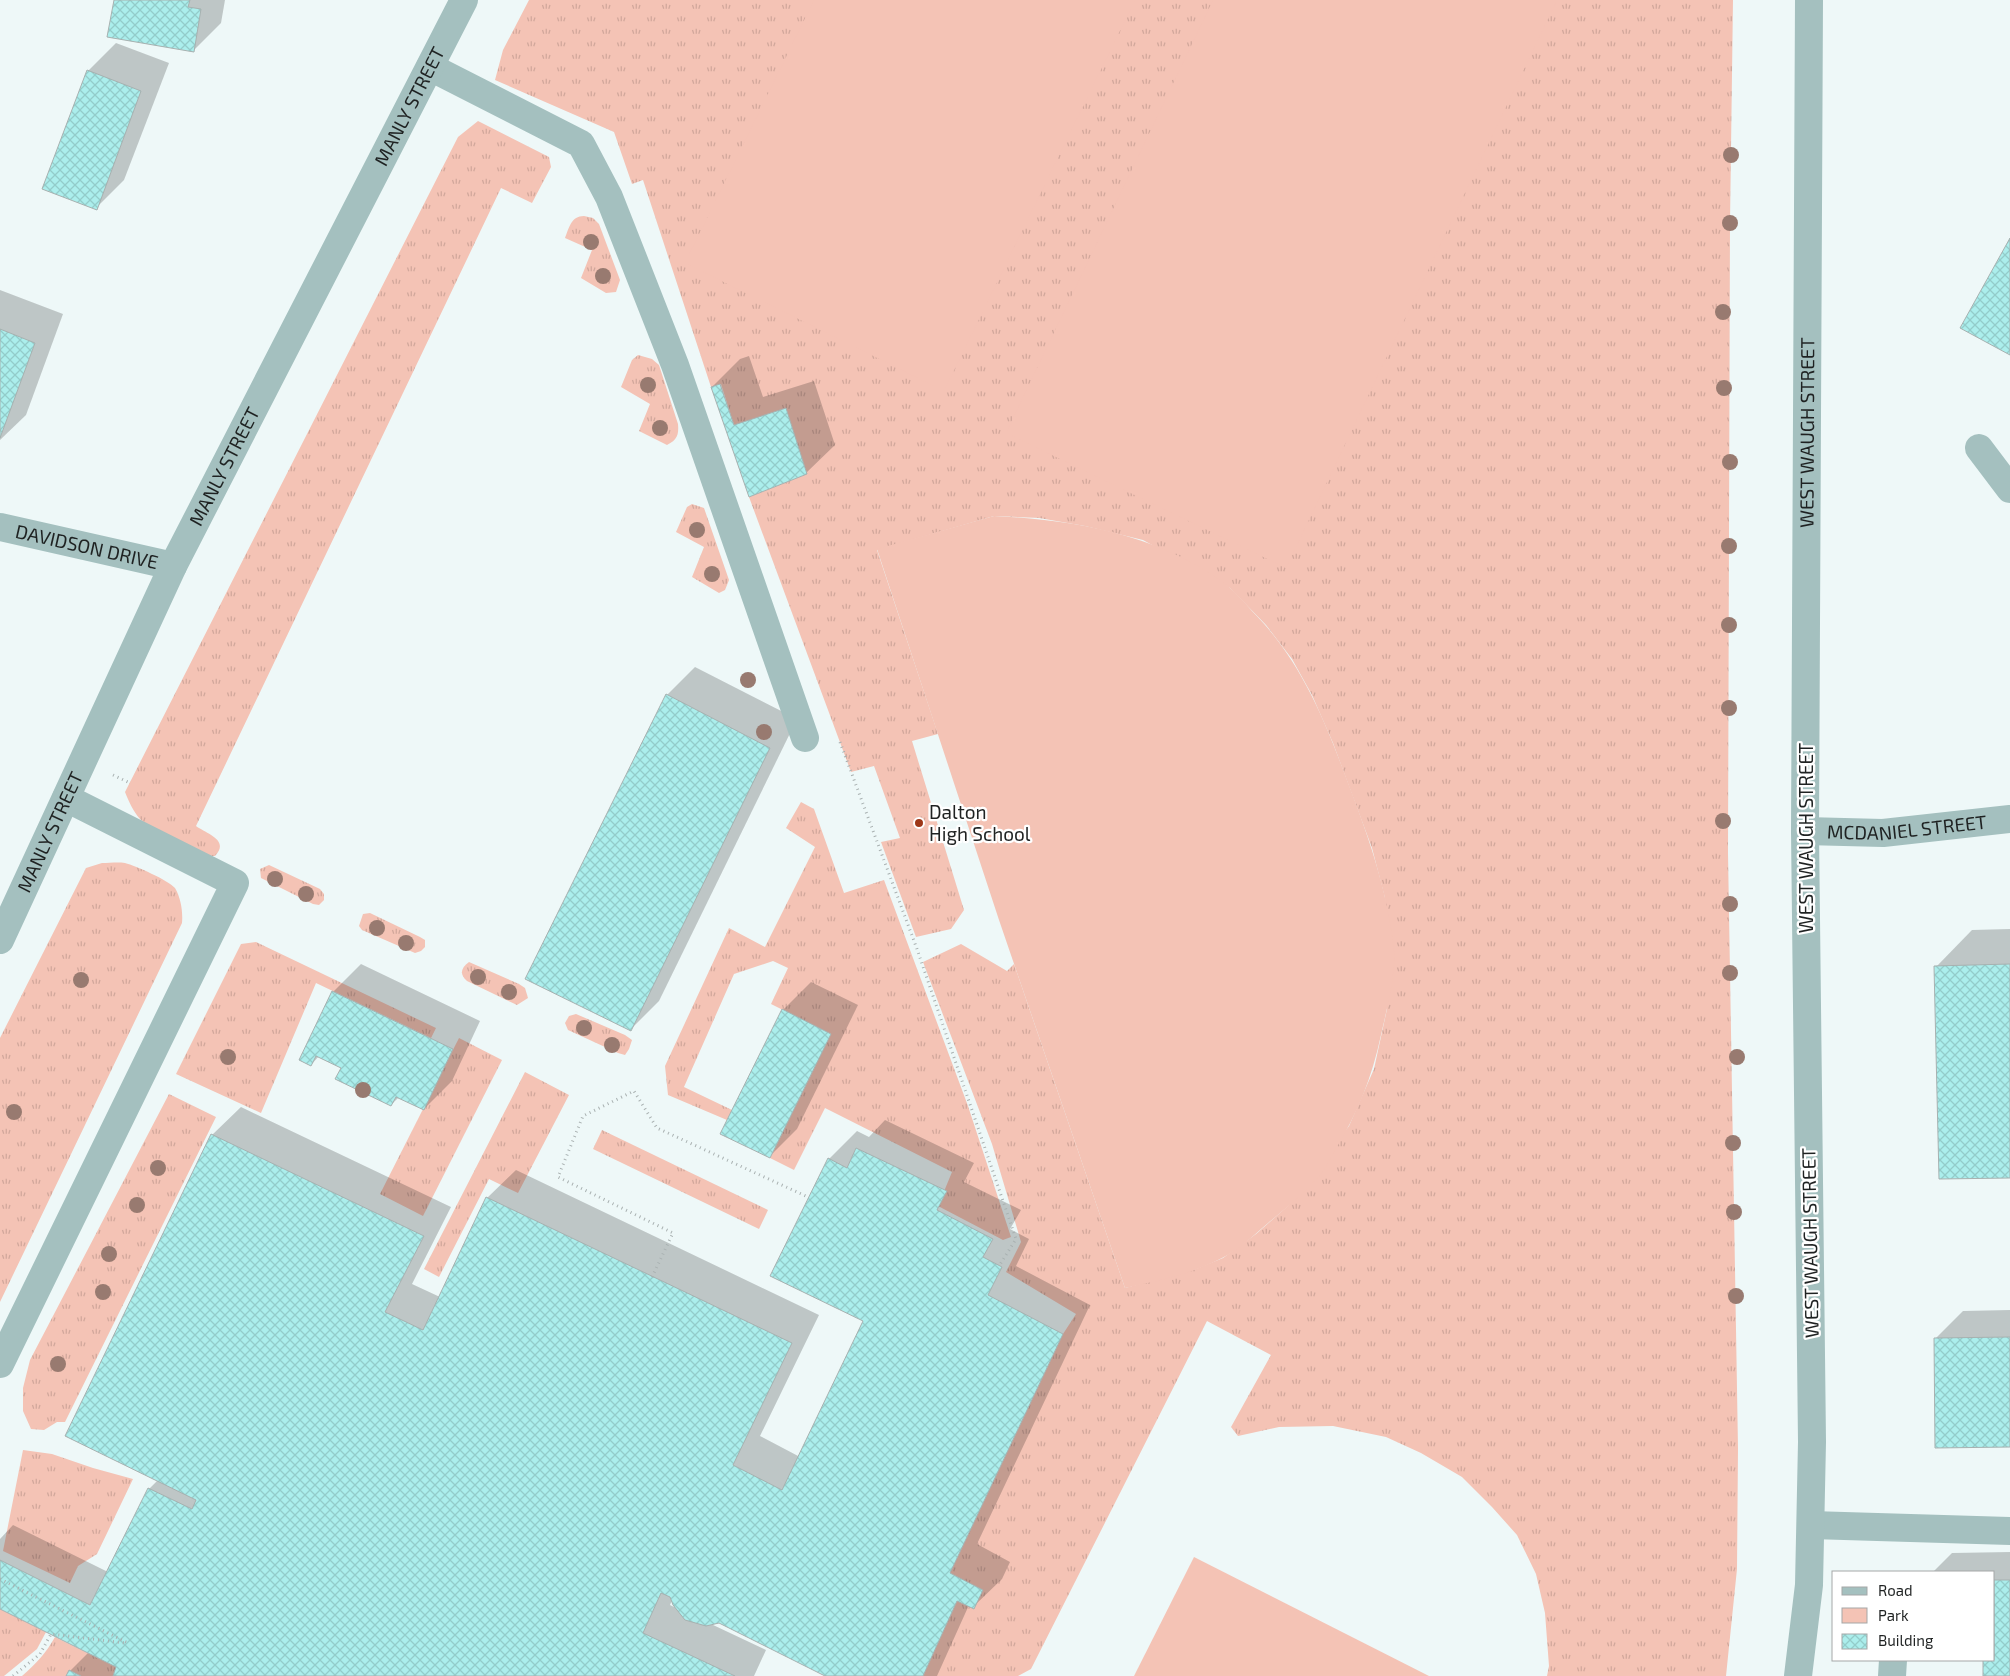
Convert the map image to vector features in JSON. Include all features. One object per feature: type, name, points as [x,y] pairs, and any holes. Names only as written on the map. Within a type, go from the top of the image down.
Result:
[{"type":"street","name":"MANLY STREET","points":[[0,940],[173,566],[464,0]]},
{"type":"street","name":"WEST WAUGH STREET","points":[[1798,1676],[1809,1585],[1812,1442],[1805,831],[1808,0]]},
{"type":"street","points":[[430,67],[581,144],[609,197],[674,365],[805,738]]},
{"type":"street","points":[[1979,448],[2010,489]]},
{"type":"street","name":"DAVIDSON DRIVE","points":[[0,527],[173,566]]},
{"type":"street","points":[[0,1364],[235,883],[66,798]]},
{"type":"street","name":"MCDANIEL STREET","points":[[1805,831],[1883,832],[2010,819]]},
{"type":"street","points":[[1811,1525],[2010,1531]]},
{"type":"street","points":[[1892,1661],[1892,1676]]},
{"type":"path","points":[[840,742],[917,949],[1016,1239],[998,1266]]},
{"type":"path","points":[[652,1277],[673,1233],[558,1177],[583,1116],[634,1091],[657,1128],[808,1197]]},
{"type":"path","points":[[0,1579],[128,1643],[51,1634],[40,1654],[13,1676]]},
{"type":"green space","points":[[529,0],[1733,0],[1730,223],[1728,853],[1738,1448],[1737,1569],[1726,1676],[1547,1676],[1549,1666],[1545,1613],[1536,1574],[1517,1535],[1492,1507],[1462,1477],[1421,1453],[1386,1437],[1333,1426],[1279,1427],[1238,1436],[1231,1427],[1271,1355],[1207,1321],[1031,1669],[1018,1676],[923,1676],[957,1601],[982,1590],[950,1573],[1063,1334],[1076,1314],[1006,1272],[1021,1242],[992,1144],[923,962],[961,944],[1007,971],[1014,964],[1125,1288],[1196,1269],[1223,1258],[1256,1234],[1289,1205],[1349,1126],[1374,1069],[1387,1009],[1385,898],[1372,848],[1333,743],[1312,695],[1292,659],[1266,625],[1230,588],[1143,540],[1085,526],[1039,518],[994,516],[877,550],[938,734],[912,741],[964,910],[951,929],[916,937],[881,842],[900,838],[874,766],[851,772],[749,497],[807,474],[786,409],[734,425],[721,384],[711,387],[643,180],[632,184],[614,132],[495,80],[503,50]]},
{"type":"green space","points":[[814,0],[1135,0],[944,391],[685,263]]},
{"type":"green space","points":[[1213,0],[1557,0],[1286,568],[1006,433]]},
{"type":"green space","points":[[478,121],[549,157],[551,167],[532,203],[501,188],[196,826],[215,838],[220,846],[215,856],[210,856],[146,824],[135,813],[125,792],[458,137]]},
{"type":"green space","points":[[584,216],[593,218],[599,224],[620,280],[616,292],[606,293],[581,278],[592,250],[565,238],[573,220]]},
{"type":"green space","points":[[638,355],[652,359],[659,365],[678,424],[677,437],[667,445],[639,431],[650,404],[621,387],[632,360]]},
{"type":"green space","points":[[692,504],[704,508],[729,580],[725,590],[719,593],[692,577],[704,547],[676,532],[687,507]]},
{"type":"green space","points":[[994,516],[1056,521],[1117,534],[1147,543],[1203,569],[1229,587],[1238,596],[1268,628],[1295,666],[1327,728],[1368,838],[1387,905],[1391,928],[1394,951],[1392,981],[1373,1065],[1351,1122],[1321,1174],[1288,1207],[1228,1255],[1187,1273],[1125,1288],[999,920],[877,549]]},
{"type":"green space","points":[[801,802],[814,809],[844,893],[884,880],[968,1106],[1011,1237],[1003,1240],[938,1206],[952,1172],[825,1108],[794,1170],[770,1158],[831,1034],[771,1004],[788,968],[773,961],[734,974],[684,1087],[732,1110],[727,1120],[668,1095],[665,1066],[729,928],[765,947],[815,847],[786,828]]},
{"type":"green space","points":[[102,863],[125,863],[166,881],[177,892],[182,910],[182,923],[0,1302],[0,1038],[86,868]]},
{"type":"green space","points":[[269,865],[320,889],[324,894],[324,900],[319,905],[313,904],[261,878],[260,869]]},
{"type":"green space","points":[[370,913],[425,940],[425,947],[415,953],[362,930],[359,926],[363,914]]},
{"type":"green space","points":[[256,942],[436,1028],[431,1038],[316,983],[261,1113],[176,1074],[241,944]]},
{"type":"green space","points":[[469,962],[519,984],[525,988],[528,998],[517,1005],[467,981],[462,971]]},
{"type":"green space","points":[[576,1014],[625,1035],[632,1040],[625,1055],[568,1030],[565,1023],[569,1016]]},
{"type":"green space","points":[[459,1038],[502,1060],[423,1216],[380,1194]]},
{"type":"green space","points":[[525,1072],[569,1095],[518,1193],[489,1179],[439,1277],[424,1269]]},
{"type":"green space","points":[[169,1094],[216,1117],[65,1422],[57,1422],[44,1430],[31,1429],[23,1411],[23,1388],[30,1360]]},
{"type":"green space","points":[[602,1130],[768,1210],[759,1229],[593,1149]]},
{"type":"green space","points":[[23,1450],[52,1454],[133,1479],[97,1554],[78,1566],[70,1583],[3,1551]]},
{"type":"green space","points":[[1194,1557],[1429,1676],[1134,1676]]},
{"type":"green space","points":[[0,1609],[46,1632],[37,1649],[4,1676],[0,1676]]},
{"type":"green space","points":[[55,1637],[116,1667],[113,1676],[81,1676],[69,1671],[66,1676],[22,1676],[40,1658]]},
{"type":"building","points":[[114,0],[190,0],[188,7],[201,9],[194,52],[107,37]]},
{"type":"building","points":[[87,70],[141,91],[97,210],[42,189]]},
{"type":"building","points":[[2010,238],[2010,355],[1960,328]]},
{"type":"building","points":[[0,329],[35,343],[0,438]]},
{"type":"building","points":[[720,384],[734,425],[786,408],[807,474],[749,497],[711,387]]},
{"type":"building","points":[[666,694],[770,748],[631,1031],[525,979]]},
{"type":"building","points":[[2010,964],[2010,1178],[1939,1179],[1934,966]]},
{"type":"building","points":[[332,991],[453,1049],[424,1110],[396,1097],[391,1106],[335,1079],[341,1068],[316,1056],[311,1066],[299,1060]]},
{"type":"building","points":[[782,1009],[831,1034],[770,1158],[720,1134]]},
{"type":"building","points":[[211,1134],[424,1236],[385,1312],[423,1330],[486,1197],[792,1343],[733,1465],[782,1490],[863,1321],[770,1276],[828,1158],[847,1168],[856,1148],[947,1191],[937,1210],[993,1239],[983,1257],[1002,1267],[988,1295],[1063,1334],[950,1573],[983,1590],[974,1609],[957,1601],[923,1676],[825,1676],[719,1623],[706,1626],[685,1620],[673,1605],[670,1597],[661,1593],[643,1633],[735,1676],[113,1676],[116,1667],[0,1609],[0,1560],[90,1605],[148,1488],[192,1509],[196,1500],[65,1436]]},
{"type":"building","points":[[2010,1337],[2010,1447],[1935,1448],[1934,1338]]},
{"type":"building","points":[[1995,1580],[2010,1580],[2010,1676],[1983,1676],[1983,1661],[1995,1661]]},
{"type":"building","points":[[69,1670],[81,1676],[66,1676]]},
{"type":"place","name":"Dalton High School","points":[[919,823]]}]
